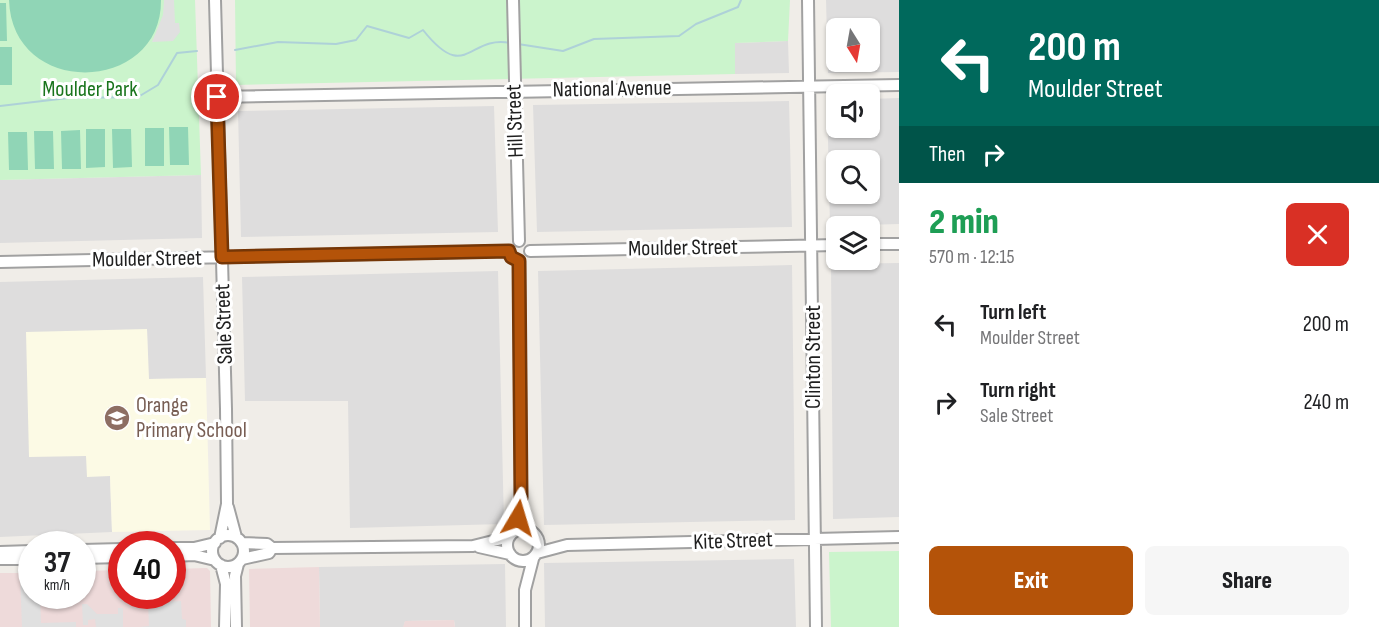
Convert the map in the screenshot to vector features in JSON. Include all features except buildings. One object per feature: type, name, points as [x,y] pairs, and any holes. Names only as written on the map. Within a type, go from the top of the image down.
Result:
[{"type":"street","name":"Sale Street","points":[[214,0],[227,504],[218,540]]},
{"type":"street","name":"Hill Street","points":[[513,0],[512,48],[519,241]]},
{"type":"street","name":"Clinton Street","points":[[808,0],[807,87],[812,246],[816,627]]},
{"type":"street","name":"National Avenue","points":[[217,97],[899,85]]},
{"type":"street","points":[[519,241],[525,243],[530,251],[525,259],[519,261],[511,257],[509,251],[513,243],[519,241]]},
{"type":"street","points":[[880,244],[899,244]]},
{"type":"street","name":"Moulder Street","points":[[530,251],[826,245]]},
{"type":"street","name":"Moulder Street","points":[[0,262],[509,251]]},
{"type":"street","points":[[519,261],[521,497],[507,546],[525,590]]},
{"type":"street","points":[[521,497],[533,533],[540,545],[525,590],[525,627]]},
{"type":"street","name":"Sale Street","points":[[227,504],[239,540]]},
{"type":"street","points":[[186,555],[194,555],[229,567],[240,561],[268,553],[272,549],[473,546],[512,535],[533,533]]},
{"type":"street","name":"Kite Street","points":[[533,533],[567,545]]},
{"type":"street","name":"Kite Street","points":[[535,556],[567,545],[899,537]]},
{"type":"street","points":[[218,540],[213,551],[226,584],[225,627]]},
{"type":"street","points":[[186,548],[194,548],[218,540],[239,540],[267,544],[272,549]]},
{"type":"street","points":[[236,627],[235,576],[244,551],[239,540]]},
{"type":"street","points":[[473,546],[524,561],[535,556]]},
{"type":"street","points":[[0,552],[18,551]]},
{"type":"street","points":[[0,559],[18,559]]},
{"type":"shaded area","points":[[164,0],[174,0],[175,23],[179,23],[180,32],[173,41],[152,42],[163,15]]},
{"type":"shaded area","points":[[826,0],[899,0],[899,72],[828,73],[880,72],[880,18],[826,18]]},
{"type":"shaded area","points":[[788,41],[789,73],[735,74],[734,43]]},
{"type":"shaded area","points":[[899,98],[899,224],[880,225],[880,216],[830,216],[829,204],[880,204],[880,150],[828,150],[828,138],[880,138],[880,99]]},
{"type":"shaded area","points":[[789,101],[792,227],[537,232],[533,105]]},
{"type":"shaded area","points":[[494,106],[498,232],[241,237],[238,111]]},
{"type":"shaded area","points":[[201,175],[202,238],[0,243],[0,180]]},
{"type":"shaded area","points":[[880,263],[899,263],[899,517],[833,519],[831,270],[880,270]]},
{"type":"shaded area","points":[[792,265],[795,520],[544,525],[538,271]]},
{"type":"shaded area","points":[[498,271],[504,524],[350,528],[348,401],[245,401],[242,277]]},
{"type":"shaded area","points":[[203,277],[206,378],[148,379],[147,329],[86,456],[110,476],[112,531],[18,531],[18,536],[0,537],[0,282]]},
{"type":"shaded area","name":"Orange Primary School","points":[[147,329],[149,379],[206,378],[210,530],[112,531],[110,476],[87,477],[86,456],[29,457],[26,332]]},
{"type":"shaded area","points":[[794,559],[796,627],[545,627],[544,563]]},
{"type":"shaded area","points":[[505,564],[506,627],[455,627],[454,620],[405,621],[404,627],[320,627],[319,567]]},
{"type":"shaded area","points":[[319,567],[320,627],[250,627],[249,569]]},
{"type":"shaded area","points":[[207,568],[210,571],[211,627],[0,627],[0,573],[18,573],[18,609],[96,609],[96,571],[108,570],[108,609],[186,609],[186,569]]},
{"type":"shaded area","points":[[21,609],[40,609],[41,623],[76,622],[76,627],[22,627]]},
{"type":"shaded area","points":[[82,609],[92,609],[97,614],[118,614],[118,609],[123,609],[123,627],[96,627],[95,619],[88,620],[88,625],[83,625]]},
{"type":"shaded area","points":[[148,609],[181,609],[182,619],[186,620],[186,627],[140,627],[149,626]]},
{"type":"shaded area","points":[[454,620],[455,627],[403,627],[405,621]]},
{"type":"green space","name":"Moulder Park","points":[[0,0],[195,0],[201,175],[0,180]]},
{"type":"green space","points":[[9,0],[161,0],[155,31],[138,54],[114,67],[86,72],[59,68],[34,55],[16,32]]},
{"type":"green space","points":[[235,0],[790,0],[788,41],[735,43],[735,74],[236,85]]},
{"type":"green space","points":[[0,3],[6,3],[7,41],[0,41]]},
{"type":"green space","points":[[0,47],[12,47],[12,85],[0,85]]},
{"type":"green space","points":[[169,127],[188,127],[189,165],[170,165]]},
{"type":"green space","points":[[145,128],[164,128],[164,166],[145,166]]},
{"type":"green space","points":[[86,129],[105,129],[105,167],[86,168]]},
{"type":"green space","points":[[112,129],[131,129],[132,167],[113,168]]},
{"type":"green space","points":[[80,130],[81,169],[62,169],[61,131]]},
{"type":"green space","points":[[34,131],[53,131],[54,169],[35,169]]},
{"type":"green space","points":[[8,132],[27,132],[28,170],[9,170]]},
{"type":"green space","points":[[899,551],[899,627],[831,627],[829,552]]},
{"type":"waterway","points":[[518,44],[563,51],[594,39],[679,36],[696,24],[738,7],[741,0]]},
{"type":"waterway","points":[[235,50],[278,42],[336,44],[356,40],[367,26],[409,38],[423,30],[437,46],[449,54],[458,56],[496,42],[510,43]]},
{"type":"waterway","points":[[0,106],[68,98],[138,97],[158,85],[177,53],[197,51]]},
{"type":"place","name":"Orange Primary School","points":[[117,418]]},
{"type":"route","points":[[217,97],[222,257],[509,251],[511,257],[519,261],[521,497],[518,518]]}]
